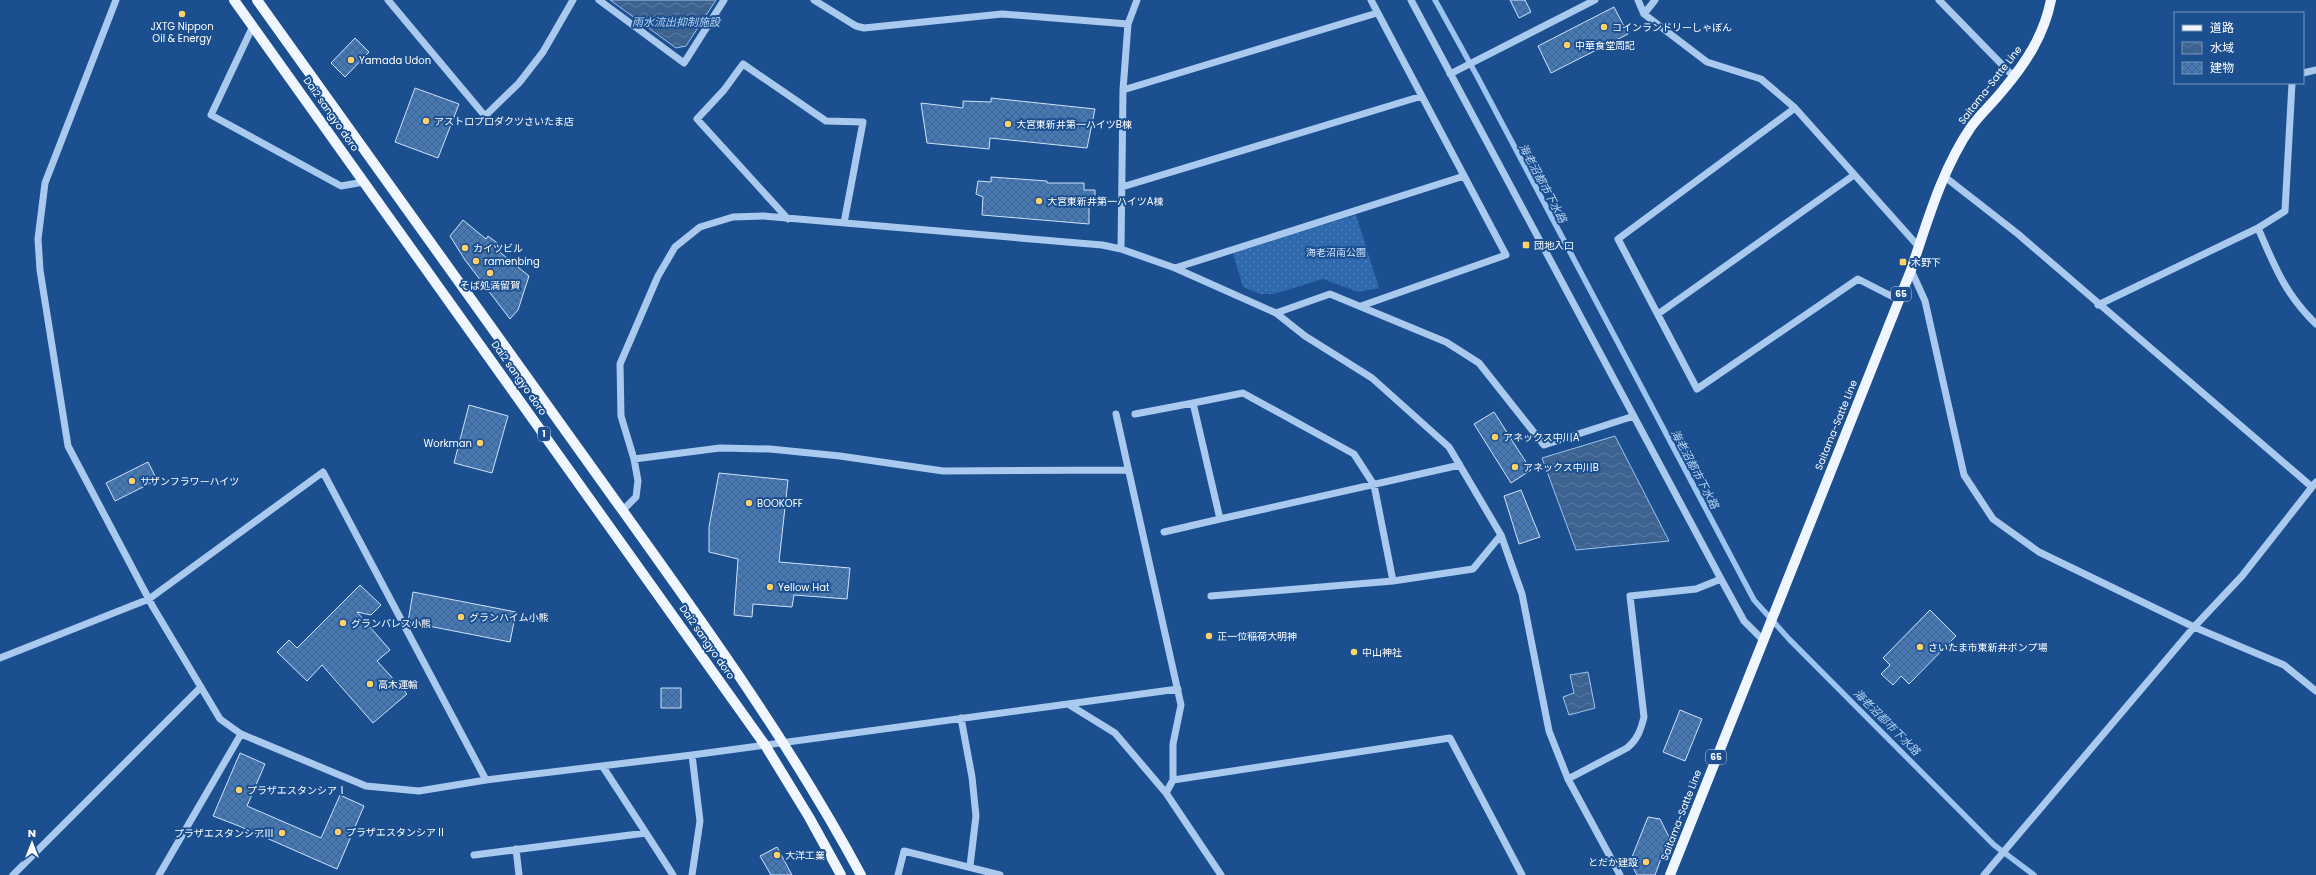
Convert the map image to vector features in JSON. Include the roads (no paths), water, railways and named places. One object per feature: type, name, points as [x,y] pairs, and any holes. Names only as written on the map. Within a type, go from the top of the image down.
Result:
[{"type":"main road","name":"Dai2 sangyo doro","points":[[234,0],[765,745],[809,817],[841,875]]},
{"type":"main road","name":"Saitama-Satte Line","points":[[1670,875],[1911,270],[1945,177],[1956,152],[1971,127],[2014,77],[2034,48],[2047,22],[2051,0]]},
{"type":"main road","name":"Dai2 sangyo doro","points":[[261,2],[784,741],[826,810],[860,875]]},
{"type":"street","points":[[116,0],[44,183],[38,239],[40,270],[68,446],[149,599],[220,719],[241,734],[366,786],[420,791],[486,780],[692,755],[784,741],[1178,689]]},
{"type":"street","points":[[388,0],[485,116],[519,83],[543,52],[573,0]]},
{"type":"street","points":[[599,0],[684,63],[724,0]]},
{"type":"street","points":[[814,0],[856,26],[864,28],[1002,14],[1128,24]]},
{"type":"street","points":[[1121,249],[1123,90],[1128,24],[1137,0]]},
{"type":"street","points":[[1361,306],[1506,255],[1370,0]]},
{"type":"street","points":[[1411,0],[1744,621],[1763,640]]},
{"type":"street","points":[[1450,74],[1595,0]]},
{"type":"street","points":[[1638,0],[1644,14],[1707,62],[1760,79],[1795,108],[1919,247]]},
{"type":"street","points":[[1644,14],[1655,0]]},
{"type":"street","points":[[1939,0],[2014,77]]},
{"type":"street","points":[[1123,90],[1377,13]]},
{"type":"street","points":[[253,26],[212,115],[341,186],[364,182]]},
{"type":"street","points":[[788,219],[697,118],[724,90],[742,64],[826,121],[863,122],[844,223]]},
{"type":"street","points":[[2304,72],[2316,70]]},
{"type":"street","points":[[2098,304],[2258,228],[2285,211],[2292,84]]},
{"type":"street","points":[[1122,187],[1422,96]]},
{"type":"street","points":[[1795,108],[1618,239],[1697,389],[1858,278],[1899,300]]},
{"type":"street","points":[[1658,314],[1854,175]]},
{"type":"street","points":[[1175,268],[1464,176]]},
{"type":"street","points":[[1945,177],[2018,234],[2098,304],[2314,484],[2242,576],[2194,627],[1984,875]]},
{"type":"street","points":[[622,511],[636,497],[638,481],[634,459],[621,416],[620,364],[658,276],[675,247],[700,227],[733,216],[844,223],[1121,249],[1175,268],[1276,313],[1305,336],[1372,378],[1449,447],[1501,535],[1522,594],[1549,730],[1568,779],[1620,875]]},
{"type":"street","points":[[2258,228],[2282,283],[2300,309],[2316,324]]},
{"type":"street","points":[[1911,270],[1925,301],[1964,475],[1993,518],[2039,552],[2194,627],[2284,665],[2316,691]]},
{"type":"street","points":[[1276,313],[1330,294],[1446,342],[1479,363],[1544,445],[1634,416]]},
{"type":"street","points":[[1135,414],[1243,393],[1354,454],[1374,485],[1393,580]]},
{"type":"street","points":[[1193,403],[1220,519]]},
{"type":"street","points":[[1116,414],[1181,705],[1174,744],[1173,780],[1166,793]]},
{"type":"street","points":[[634,459],[720,448],[770,449],[840,456],[943,471],[1128,470]]},
{"type":"street","points":[[1164,532],[1460,465]]},
{"type":"street","points":[[0,658],[149,599],[323,472],[486,780]]},
{"type":"street","points":[[1211,596],[1393,580],[1472,569],[1501,535]]},
{"type":"street","points":[[1568,779],[1627,748],[1635,742],[1641,730],[1644,717],[1630,596],[1696,589],[1721,579]]},
{"type":"street","points":[[13,875],[201,687]]},
{"type":"street","points":[[1068,704],[1115,734],[1166,793],[1221,875]]},
{"type":"street","points":[[961,718],[972,777],[976,816],[970,866]]},
{"type":"street","points":[[159,875],[241,734]]},
{"type":"street","points":[[1173,780],[1450,738],[1522,875]]},
{"type":"street","points":[[692,755],[700,821],[692,875]]},
{"type":"street","points":[[603,766],[673,875]]},
{"type":"street","points":[[474,854],[646,833]]},
{"type":"street","points":[[516,849],[519,875]]},
{"type":"street","points":[[898,875],[904,851],[970,866],[1000,875]]},
{"type":"water","name":"雨水流出抑制施設","points":[[610,0],[716,0],[686,46],[676,48]]},
{"type":"water","points":[[1615,436],[1669,541],[1576,550],[1542,458]]},
{"type":"water","points":[[1588,672],[1595,708],[1569,715],[1563,697],[1574,693],[1570,675]]},
{"type":"waterway","name":"海老沼都市下水路","points":[[1435,0],[1477,76],[1754,600],[1789,639],[1994,845],[2034,875]]},
{"type":"place","name":"JXTG Nippon Oil & Energy","points":[[182,14]]},
{"type":"place","name":"コインランドリーしゃぼん","points":[[1604,27]]},
{"type":"place","name":"中華食堂周記","points":[[1567,45]]},
{"type":"place","name":"Yamada Udon","points":[[351,60]]},
{"type":"place","name":"アストロプロダクツさいたま店","points":[[426,121]]},
{"type":"place","name":"大宮東新井第一ハイツB棟","points":[[1008,124]]},
{"type":"place","name":"大宮東新井第一ハイツA棟","points":[[1039,201]]},
{"type":"place","name":"団地入口","points":[[1526,245]]},
{"type":"place","name":"カイツビル","points":[[465,248]]},
{"type":"place","name":"ramenbing","points":[[476,261]]},
{"type":"place","name":"木野下","points":[[1903,262]]},
{"type":"place","name":"そば処満留賀","points":[[490,273]]},
{"type":"place","name":"アネックス中川A","points":[[1495,437]]},
{"type":"place","name":"Workman","points":[[480,443]]},
{"type":"place","name":"アネックス中川B","points":[[1515,467]]},
{"type":"place","name":"サザンフラワーハイツ","points":[[132,481]]},
{"type":"place","name":"BOOKOFF","points":[[749,503]]},
{"type":"place","name":"Yellow Hat","points":[[770,587]]},
{"type":"place","name":"グランハイム小熊","points":[[461,617]]},
{"type":"place","name":"グランパレス小熊","points":[[343,623]]},
{"type":"place","name":"正一位稲荷大明神","points":[[1209,636]]},
{"type":"place","name":"さいたま市東新井ポンプ場","points":[[1920,647]]},
{"type":"place","name":"中山神社","points":[[1354,652]]},
{"type":"place","name":"高木運輸","points":[[370,684]]},
{"type":"place","name":"プラザエスタンシアⅠ","points":[[239,790]]},
{"type":"place","name":"プラザエスタンシアⅡ","points":[[338,832]]},
{"type":"place","name":"プラザエスタンシアⅢ","points":[[282,833]]},
{"type":"place","name":"大洋工業","points":[[777,855]]},
{"type":"place","name":"とだか建設","points":[[1646,862]]},
{"type":"park label","name":"海老沼南公園","points":[[1336,252]]}]
